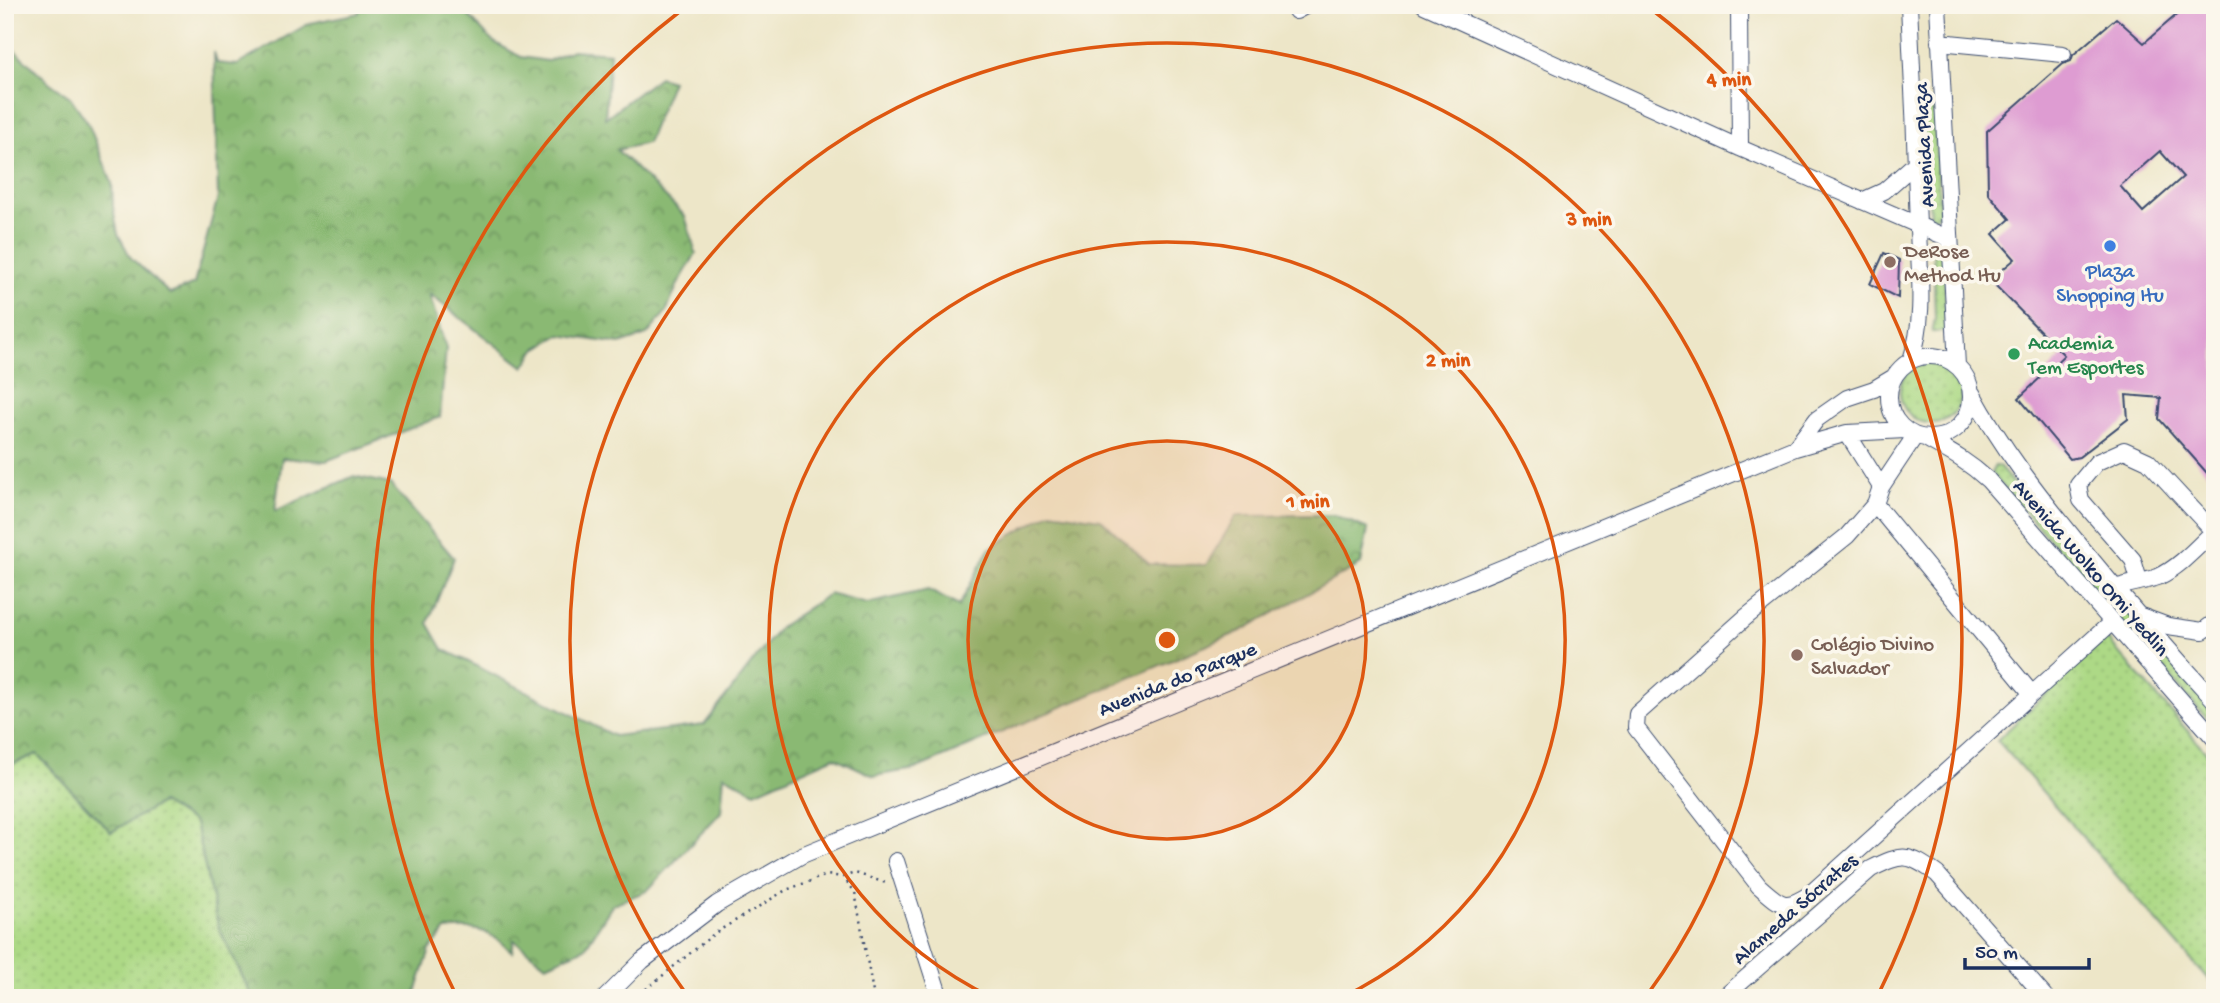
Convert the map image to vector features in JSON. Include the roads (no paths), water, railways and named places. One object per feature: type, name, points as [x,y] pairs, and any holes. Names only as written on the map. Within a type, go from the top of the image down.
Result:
[{"type":"street","points":[[1424,5],[1917,227],[1950,239]]},
{"type":"street","points":[[1739,5],[1740,148]]},
{"type":"street","name":"Avenida Plaza","points":[[1909,5],[1917,162],[1920,305],[1917,343],[1911,360]]},
{"type":"street","name":"Avenida Plaza","points":[[1938,5],[1957,366]]},
{"type":"street","points":[[1939,42],[2063,54]]},
{"type":"street","points":[[1862,201],[1884,191],[1917,162]]},
{"type":"street","points":[[1795,448],[1817,418],[1847,398],[1874,389],[1894,377],[1911,360],[1927,356],[1943,358],[1957,366],[1968,380],[1972,393],[1970,408],[1964,421],[1953,432],[1940,438],[1915,435],[1895,419],[1889,391],[1894,377]]},
{"type":"street","name":"Avenida Wolko Orni Yedlin","points":[[1972,393],[2022,475],[2135,613],[2215,701]]},
{"type":"street","points":[[1847,433],[1881,487]]},
{"type":"street","name":"Avenida do Parque","points":[[605,998],[642,961],[717,904],[802,855],[1795,448],[1847,433],[1915,435]]},
{"type":"street","points":[[1915,435],[1881,487],[1875,505],[1847,536],[1746,617],[1637,714],[1636,727],[1759,886],[1781,904],[1793,905],[1810,894],[2112,622]]},
{"type":"street","name":"Avenida Wolko Orni Yedlin","points":[[1915,435],[1947,448],[1988,480],[2215,739]]},
{"type":"street","points":[[2114,588],[2139,580],[2157,578],[2176,566],[2214,530],[2148,461],[2124,450],[2097,462],[2078,485],[2081,500],[2133,560],[2139,580]]},
{"type":"street","points":[[1875,505],[2032,694]]},
{"type":"street","points":[[2135,613],[2168,626],[2203,631],[2215,622]]},
{"type":"street","name":"Alameda Sócrates","points":[[1723,998],[1871,869],[1895,856],[1917,860],[1937,874],[2046,998]]},
{"type":"street","points":[[896,861],[940,998]]},
{"type":"place","name":"Plaza Shopping Itu","points":[[2110,246]]},
{"type":"place","name":"DeRose Method Itu","points":[[1890,262]]},
{"type":"place","name":"Academia Tem Esportes","points":[[2014,354]]},
{"type":"place","name":"Colégio Divino Salvador","points":[[1797,655]]}]
